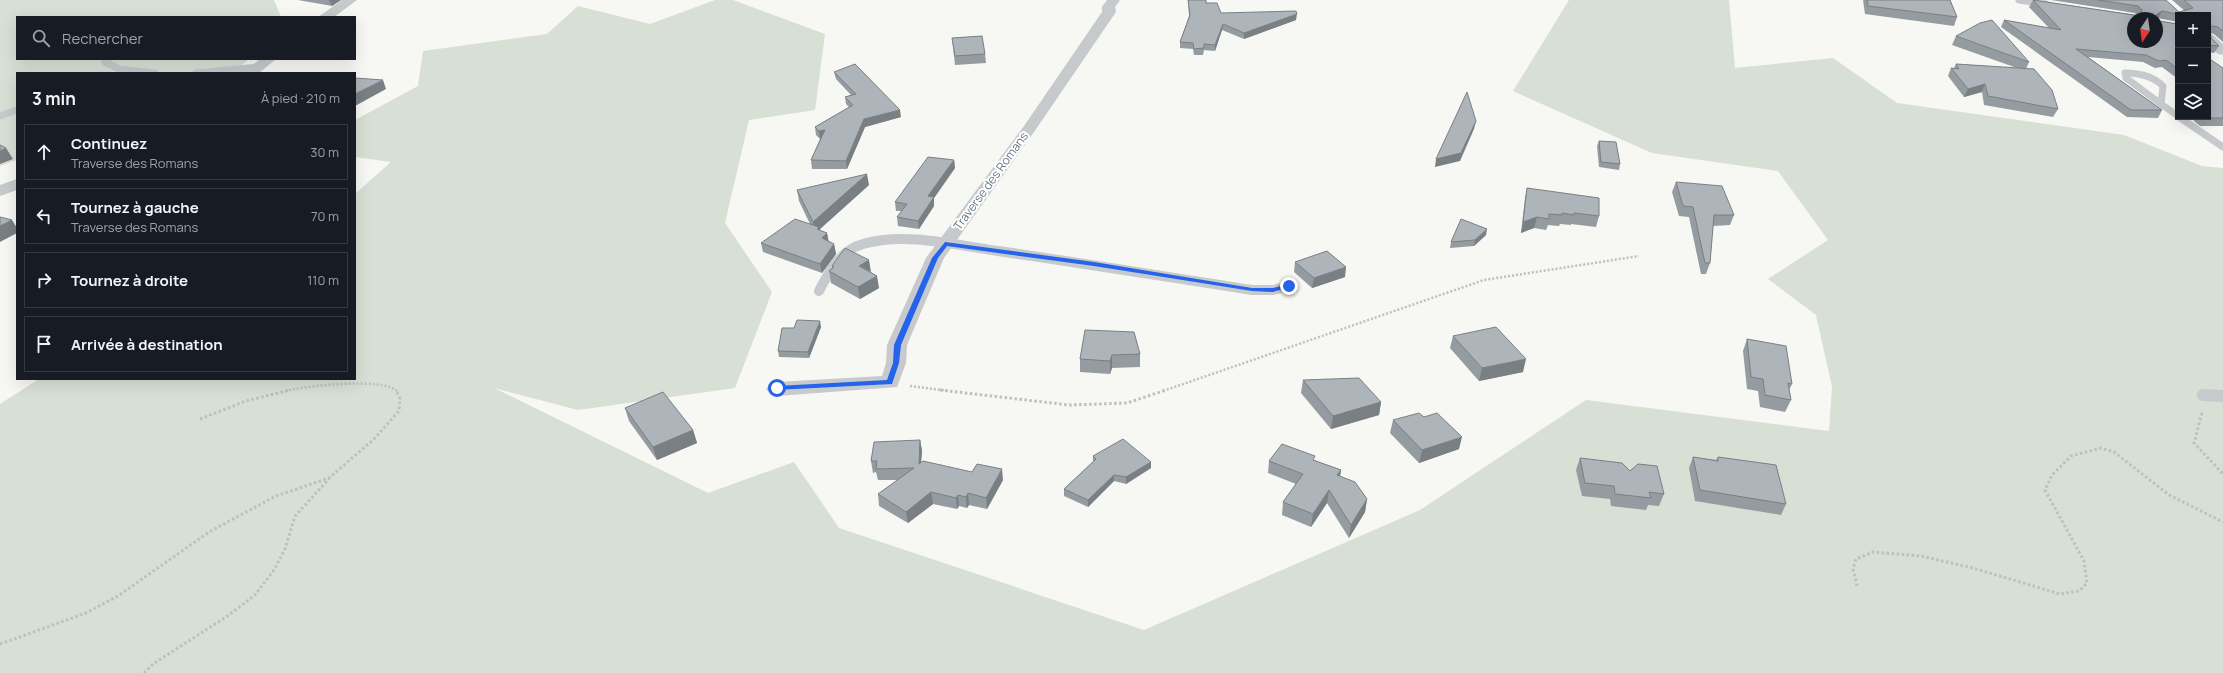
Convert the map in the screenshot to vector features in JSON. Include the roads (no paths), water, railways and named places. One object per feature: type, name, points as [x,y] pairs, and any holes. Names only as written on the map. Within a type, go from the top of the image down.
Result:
[{"type":"street","points":[[326,16],[350,0]]},
{"type":"street","name":"Traverse des Romans","points":[[777,388],[890,382],[896,363],[897,345],[935,258],[1029,129],[1109,12],[1108,7],[1114,0]]},
{"type":"street","points":[[2211,41],[2223,51]]},
{"type":"street","points":[[0,191],[16,184]]},
{"type":"lane","points":[[2019,0],[2056,5]]},
{"type":"lane","points":[[107,60],[105,62],[119,69],[146,72]]},
{"type":"lane","points":[[205,72],[259,66]]},
{"type":"lane","points":[[2161,104],[2163,90],[2160,82],[2141,74],[2125,73],[2126,78],[2161,104],[2175,113]]},
{"type":"lane","points":[[0,116],[16,110]]},
{"type":"lane","points":[[2185,120],[2223,147]]},
{"type":"lane","points":[[819,291],[832,266],[845,254],[863,244],[888,241],[945,244],[1094,264],[1252,290],[1273,290],[1289,286]]},
{"type":"lane","points":[[2203,395],[2223,396]]}]
